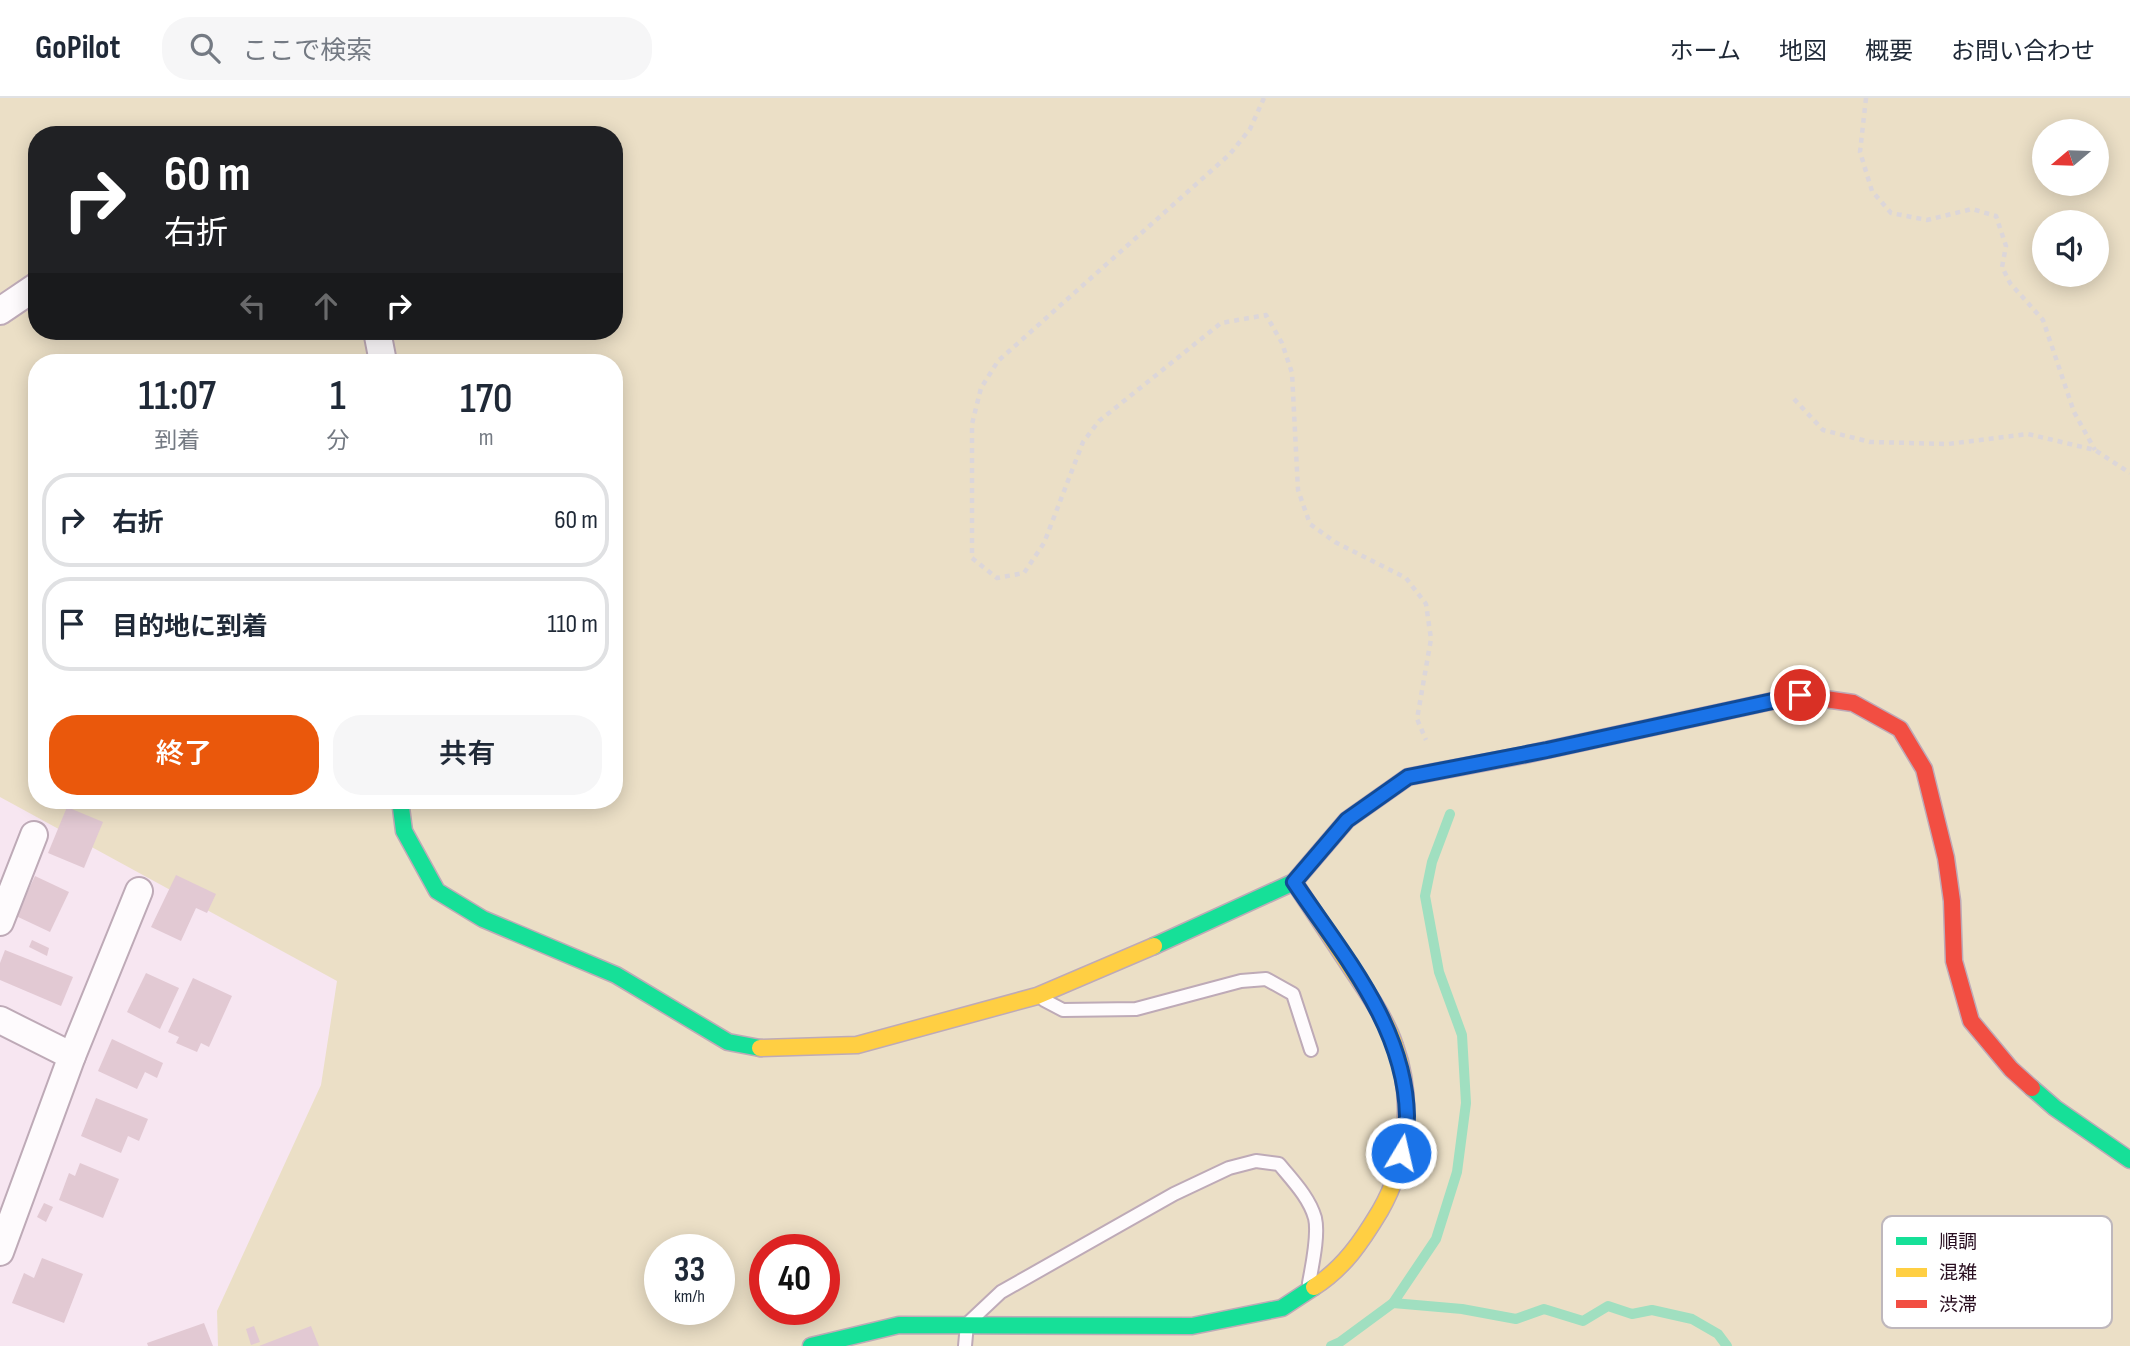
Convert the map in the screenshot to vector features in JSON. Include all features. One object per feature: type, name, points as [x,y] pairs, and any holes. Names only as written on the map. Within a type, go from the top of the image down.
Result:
[{"type":"street","points":[[0,311],[28,292]]},
{"type":"street","points":[[401,809],[404,831],[437,891],[483,919],[616,975],[728,1042],[759,1048],[857,1045],[1037,996],[1185,933],[1294,882],[1347,820],[1408,777],[1550,750],[1800,695],[1853,703],[1900,729],[1924,769],[1948,869],[1954,961],[1971,1021],[2020,1077],[2055,1108],[2130,1160]]},
{"type":"street","points":[[0,922],[34,835]]},
{"type":"street","points":[[811,1346],[900,1325],[1192,1326],[1282,1308],[1333,1276],[1362,1242],[1390,1194],[1407,1117],[1401,1065],[1395,1044],[1377,1007],[1294,882]]},
{"type":"street","points":[[0,1252],[72,1056],[139,891]]},
{"type":"street","points":[[0,1020],[72,1056]]},
{"type":"lane","points":[[1037,996],[1063,1010],[1136,1010],[1241,981],[1266,979],[1293,994],[1311,1051]]},
{"type":"lane","points":[[965,1346],[967,1324],[1001,1292],[1174,1194],[1229,1168],[1256,1161],[1279,1164],[1301,1190],[1315,1219],[1308,1291]]},
{"type":"path","points":[[1264,98],[1250,129],[1230,154],[998,362],[981,388],[972,424],[972,558],[997,578],[1024,573],[1044,543],[1083,442],[1099,421],[1221,323],[1266,315],[1282,343],[1292,373],[1298,490],[1310,524],[1335,542],[1406,578],[1426,604],[1431,639],[1417,719],[1427,744]]},
{"type":"path","points":[[1866,98],[1860,152],[1872,191],[1891,213],[1927,220],[1972,209],[1996,216],[2006,246],[2002,267],[2010,283],[2043,320],[2074,412],[2095,450]]},
{"type":"path","points":[[1794,399],[1823,430],[1870,442],[1948,444],[2028,434],[2095,450],[2130,473]]},
{"type":"shaded area","points":[[0,98],[2130,98],[2130,1346],[218,1346],[217,1311],[321,1085],[337,981],[0,797]]},
{"type":"building","points":[[66,809],[103,822],[84,868],[48,853]]},
{"type":"building","points":[[176,875],[216,894],[207,913],[196,908],[181,941],[151,927]]},
{"type":"building","points":[[35,876],[69,892],[50,932],[16,916]]},
{"type":"building","points":[[32,940],[49,948],[47,956],[29,947]]},
{"type":"building","points":[[5,950],[73,977],[61,1006],[0,980],[0,963]]},
{"type":"building","points":[[146,973],[179,988],[160,1029],[127,1012]]},
{"type":"building","points":[[193,978],[232,996],[209,1047],[201,1043],[197,1052],[176,1043],[179,1037],[168,1032]]},
{"type":"building","points":[[112,1039],[163,1063],[157,1078],[145,1072],[137,1089],[98,1071]]},
{"type":"building","points":[[96,1098],[148,1119],[139,1141],[128,1136],[121,1153],[81,1136]]},
{"type":"building","points":[[80,1163],[119,1179],[103,1218],[59,1200],[69,1173],[75,1176]]},
{"type":"building","points":[[44,1203],[53,1207],[46,1222],[37,1217]]},
{"type":"building","points":[[42,1258],[83,1274],[64,1323],[12,1303],[24,1273],[34,1278]]},
{"type":"building","points":[[204,1323],[213,1346],[148,1346],[147,1343]]},
{"type":"building","points":[[254,1326],[260,1342],[251,1345],[246,1329]]},
{"type":"building","points":[[311,1326],[319,1346],[259,1346]]},
{"type":"waterway","points":[[1331,1346],[1393,1303],[1436,1239],[1457,1172],[1466,1103],[1462,1035],[1439,972],[1425,896],[1432,862],[1450,814]]},
{"type":"waterway","points":[[1393,1303],[1462,1309],[1516,1319],[1544,1309],[1583,1321],[1608,1306],[1632,1314],[1652,1310],[1692,1319],[1718,1334],[1727,1346]]},
{"type":"traffic: fast","points":[[1154,946],[1294,882],[1347,820],[1408,777],[1524,755],[1800,695],[1818,698]]},
{"type":"traffic: fast","points":[[401,809],[404,831],[437,891],[483,919],[616,975],[728,1042],[760,1048]]},
{"type":"traffic: fast","points":[[2032,1088],[2055,1108],[2130,1160]]},
{"type":"traffic: fast","points":[[811,1346],[899,1325],[1192,1326],[1282,1308],[1314,1287]]},
{"type":"traffic: slow","points":[[1294,882],[1387,1026],[1401,1066],[1405,1087],[1402,1151],[1389,1192],[1380,1211],[1352,1253],[1325,1280],[1314,1287]]},
{"type":"traffic: slow","points":[[760,1048],[857,1045],[1037,996],[1154,946]]},
{"type":"traffic: jam","points":[[1818,698],[1853,703],[1900,729],[1924,769],[1946,858],[1952,901],[1954,961],[1971,1021],[2011,1069],[2032,1088]]},
{"type":"route","points":[[1401,1153],[1407,1117],[1401,1065],[1395,1044],[1377,1007],[1294,882],[1347,820],[1408,777],[1615,736],[1800,695]]}]
